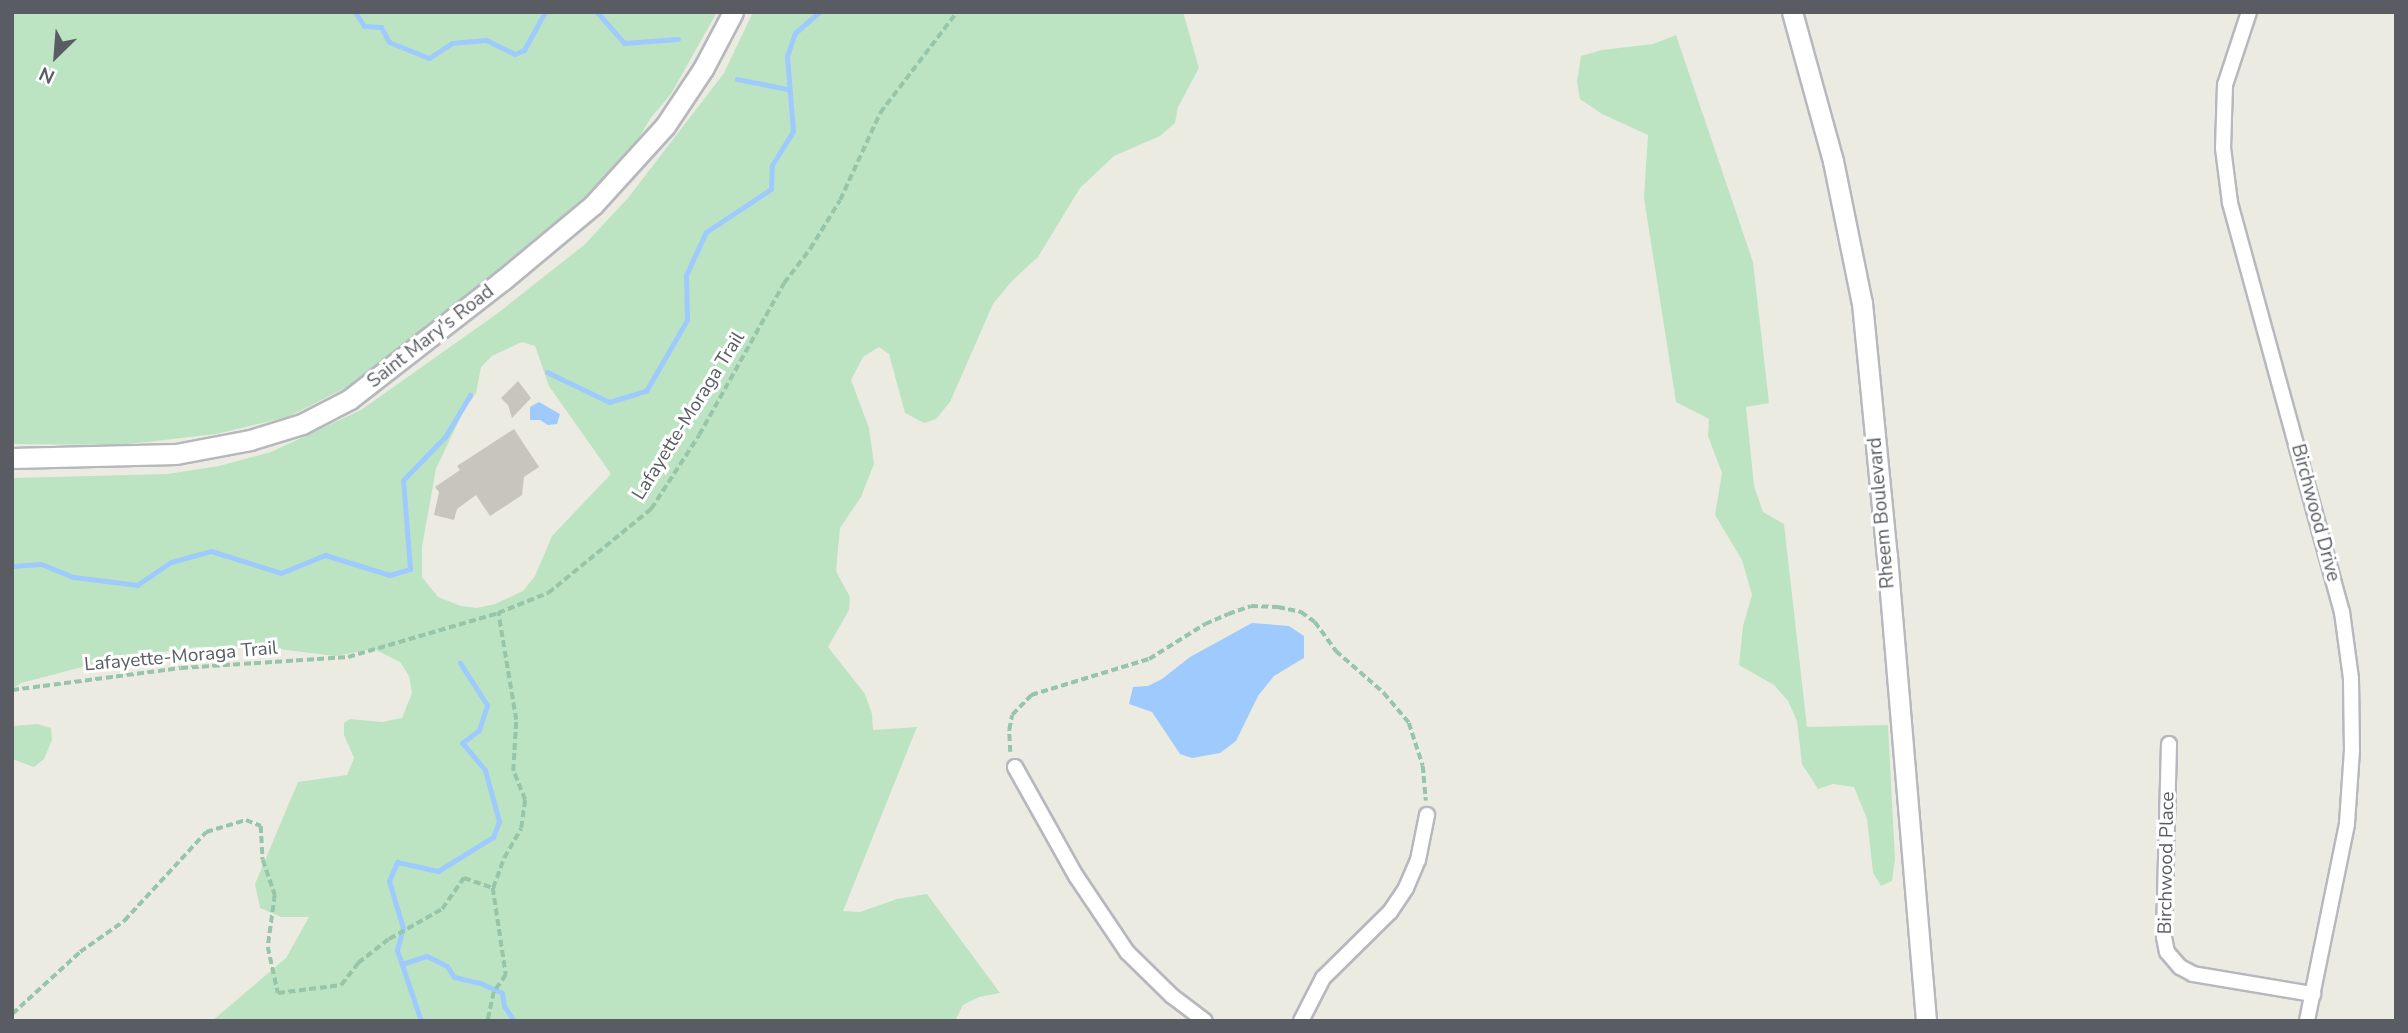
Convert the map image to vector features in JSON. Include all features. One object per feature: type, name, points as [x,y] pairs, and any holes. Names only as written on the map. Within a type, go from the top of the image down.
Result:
[{"type":"street","name":"Saint Mary's Road","points":[[12,458],[176,454],[250,440],[302,424],[350,399],[463,312],[593,205],[665,126],[703,69],[733,12]]},
{"type":"street","name":"Rheem Boulevard","points":[[1792,12],[1833,161],[1862,303],[1926,1021]]},
{"type":"street","name":"Birchwood Drive","points":[[2249,12],[2225,85],[2223,148],[2230,203],[2342,612],[2351,679],[2352,750],[2347,824],[2306,1021]]},
{"type":"street","name":"Birchwood Place","points":[[2169,744],[2164,937],[2167,951],[2179,967],[2193,974],[2313,993]]},
{"type":"street","points":[[1015,767],[1082,886],[1127,953],[1172,996],[1205,1021]]},
{"type":"street","points":[[1301,1021],[1323,978],[1390,912],[1406,888],[1418,860],[1427,815]]},
{"type":"path","name":"Lafayette-Moraga Trail","points":[[12,690],[181,668],[348,657],[498,613],[548,593],[651,509],[699,435],[784,283],[810,249],[840,200],[880,113],[957,12]]},
{"type":"path","points":[[1015,767],[1008,745],[1012,715],[1031,695],[1149,659],[1205,624],[1228,614],[1251,606],[1278,607],[1301,612],[1315,622],[1336,651],[1384,693],[1409,723],[1423,766],[1427,815]]},
{"type":"path","points":[[488,1021],[494,992],[506,975],[493,887],[504,858],[521,828],[525,800],[513,771],[516,720],[498,613]]},
{"type":"path","points":[[12,1014],[80,952],[124,921],[205,832],[246,820],[261,826],[263,860],[275,895],[268,947],[278,993],[341,985],[358,963],[389,939],[442,909],[464,878],[493,887]]},
{"type":"green space","points":[[12,12],[717,12],[671,94],[650,119],[629,155],[570,212],[387,360],[351,385],[288,417],[216,434],[121,445],[12,444]]},
{"type":"green space","points":[[753,12],[1183,12],[1199,68],[1178,107],[1175,123],[1160,136],[1114,156],[1080,188],[1038,257],[1011,282],[993,304],[950,402],[936,419],[924,423],[905,413],[889,354],[879,347],[863,357],[851,380],[869,428],[874,464],[861,497],[840,528],[836,571],[850,597],[849,610],[828,647],[865,694],[872,714],[873,730],[917,727],[843,911],[860,912],[897,899],[927,894],[1000,993],[979,997],[963,1005],[955,1021],[212,1021],[286,958],[309,917],[281,917],[260,908],[255,884],[298,782],[347,775],[354,758],[344,735],[344,723],[350,719],[382,722],[402,718],[412,693],[409,676],[400,662],[374,649],[335,656],[254,646],[197,647],[113,659],[21,683],[12,689],[12,478],[167,474],[219,466],[271,452],[361,410],[498,313],[584,245],[628,198],[724,73]],"holes":[[[522,342],[535,346],[549,386],[611,474],[552,536],[535,576],[523,591],[495,604],[477,608],[461,606],[438,597],[422,577],[422,547],[436,469],[462,414],[476,393],[481,367],[492,356]]]},
{"type":"green space","points":[[1676,35],[1753,262],[1769,403],[1746,407],[1754,486],[1763,512],[1784,524],[1807,727],[1888,725],[1895,859],[1892,881],[1881,886],[1873,873],[1867,819],[1854,787],[1833,784],[1818,789],[1802,764],[1797,721],[1788,701],[1774,685],[1739,665],[1743,626],[1752,595],[1742,560],[1715,515],[1722,473],[1708,436],[1709,419],[1676,402],[1644,198],[1648,135],[1602,114],[1580,99],[1577,82],[1581,56],[1602,50],[1653,44]]},
{"type":"green space","points":[[38,724],[51,728],[52,740],[44,759],[34,767],[12,759],[12,726]]},
{"type":"water","points":[[539,402],[560,414],[557,424],[548,425],[540,420],[530,420],[530,407]]},
{"type":"water","points":[[1252,623],[1289,626],[1304,636],[1304,658],[1274,676],[1258,696],[1236,741],[1220,753],[1192,758],[1180,754],[1152,712],[1129,704],[1133,687],[1148,686],[1162,679],[1190,657]]},
{"type":"building","points":[[518,381],[531,398],[512,418],[508,405],[501,398]]},
{"type":"building","points":[[514,429],[539,467],[524,477],[522,495],[490,516],[476,495],[457,509],[454,520],[434,515],[439,492],[435,487],[460,470],[457,466]]},
{"type":"waterway","points":[[355,12],[364,26],[381,27],[389,42],[429,58],[452,43],[486,40],[515,54],[524,50],[545,12]]},
{"type":"waterway","points":[[597,12],[624,43],[678,39]]},
{"type":"waterway","points":[[547,372],[609,402],[646,391],[687,320],[686,275],[706,232],[771,189],[772,165],[793,131],[787,56],[795,33],[819,12]]},
{"type":"waterway","points":[[737,79],[787,89]]},
{"type":"waterway","points":[[12,566],[41,564],[74,577],[137,585],[171,562],[211,551],[281,573],[325,555],[390,575],[410,569],[403,480],[445,437],[470,395]]},
{"type":"waterway","points":[[421,1021],[397,950],[403,928],[389,881],[397,862],[438,871],[493,837],[499,821],[485,770],[462,743],[479,730],[487,705],[460,663]]},
{"type":"waterway","points":[[402,964],[427,956],[447,966],[454,977],[480,983],[502,993],[504,1006],[514,1021]]}]
